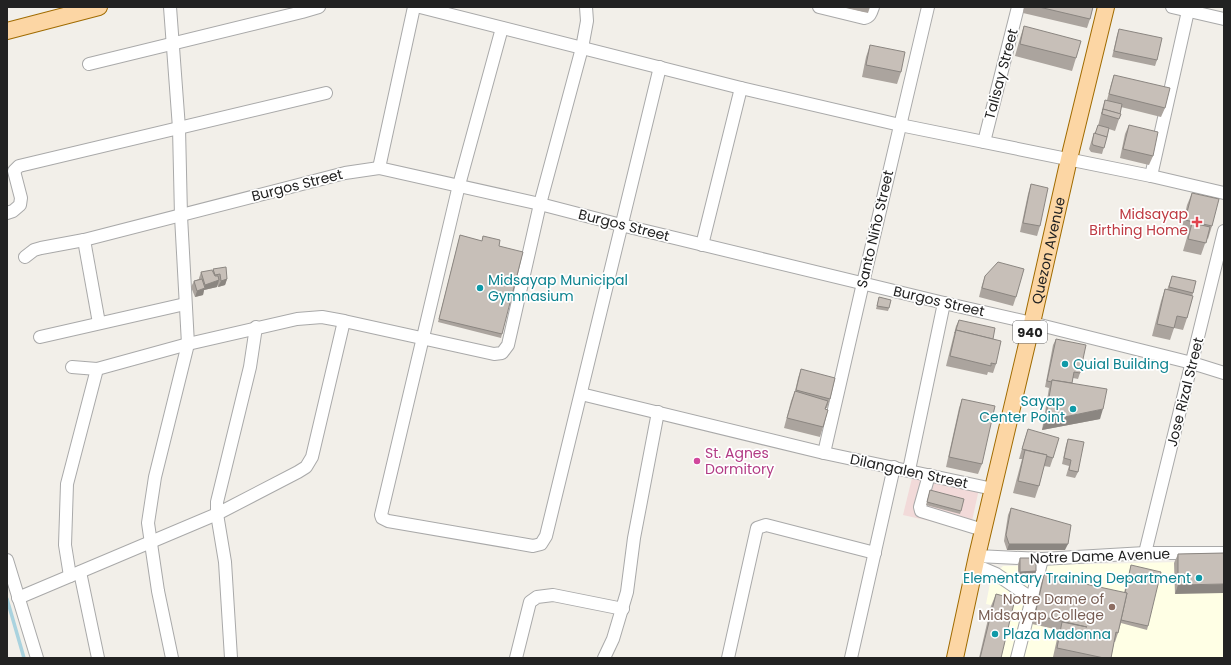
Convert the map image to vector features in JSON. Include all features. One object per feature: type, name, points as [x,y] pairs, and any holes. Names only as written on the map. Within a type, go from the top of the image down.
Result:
[{"type":"main road","points":[[7,31],[99,7]]},
{"type":"main road","name":"Quezon Avenue","points":[[955,658],[983,530],[1069,159],[1106,7]]},
{"type":"street","points":[[170,7],[179,128],[181,216],[188,344],[155,477],[148,523],[150,542],[172,658]]},
{"type":"street","points":[[89,64],[319,7]]},
{"type":"street","points":[[379,168],[414,7]]},
{"type":"street","points":[[420,7],[741,88],[900,125],[1224,192]]},
{"type":"street","points":[[72,367],[97,369],[256,327],[311,317],[322,317],[344,321],[494,354],[502,353],[508,345],[540,204],[582,48],[587,21],[586,7]]},
{"type":"street","points":[[819,7],[864,18],[871,14],[873,7]]},
{"type":"street","name":"Santo Niño Street","points":[[824,452],[928,7]]},
{"type":"street","name":"Talisay Street","points":[[984,142],[1018,7]]},
{"type":"street","points":[[1172,7],[1224,19]]},
{"type":"street","points":[[1151,176],[1188,11]]},
{"type":"street","points":[[502,28],[459,185],[381,515],[382,518],[388,521],[533,546],[541,544],[546,536],[660,67]]},
{"type":"street","points":[[702,245],[741,88]]},
{"type":"street","points":[[7,213],[13,211],[20,205],[21,198],[14,171],[16,168],[326,93]]},
{"type":"street","name":"Burgos Street","points":[[25,257],[34,250],[41,248],[84,240],[181,216],[345,172],[379,168],[540,204],[702,245],[1032,323],[1192,362],[1224,373]]},
{"type":"street","name":"Jose Rizal Street","points":[[1145,553],[1224,231]]},
{"type":"street","points":[[84,240],[99,323]]},
{"type":"street","points":[[909,470],[944,303]]},
{"type":"street","points":[[40,337],[185,304]]},
{"type":"street","points":[[18,598],[217,514],[306,467],[312,458],[344,321]]},
{"type":"street","points":[[231,658],[225,562],[217,514],[219,494],[250,366],[256,327]]},
{"type":"street","points":[[97,369],[67,484],[65,545],[75,574],[98,658]]},
{"type":"street","name":"Dilangalen Street","points":[[581,394],[824,452],[993,489]]},
{"type":"street","points":[[604,658],[613,639],[628,592],[634,538],[658,412]]},
{"type":"street","points":[[851,658],[894,467]]},
{"type":"street","points":[[929,475],[920,507],[921,511],[983,530]]},
{"type":"street","points":[[728,658],[757,528],[766,525],[875,553]]},
{"type":"street","name":"Notre Dame Avenue","points":[[976,561],[1145,553],[1224,553]]},
{"type":"street","points":[[1017,658],[1042,559]]},
{"type":"street","points":[[7,560],[36,658]]},
{"type":"street","points":[[976,561],[1032,598]]},
{"type":"street","points":[[516,658],[530,602],[537,597],[553,595],[623,609]]},
{"type":"shaded area","points":[[913,474],[979,489],[970,530],[903,515]]},
{"type":"shaded area","name":"Notre Dame of Midsayap College","points":[[1224,561],[1224,658],[1001,658],[1013,610],[986,604],[991,578],[1003,566]]},
{"type":"building","points":[[1039,7],[1093,7],[1090,19]]},
{"type":"building","points":[[1024,26],[1081,41],[1076,58],[1020,44]]},
{"type":"building","points":[[1119,29],[1162,38],[1157,60],[1114,51]]},
{"type":"building","points":[[870,45],[905,52],[901,72],[866,65]]},
{"type":"building","points":[[1114,75],[1170,88],[1165,108],[1109,94]]},
{"type":"building","points":[[1105,100],[1122,104],[1120,114],[1103,109]]},
{"type":"building","points":[[1103,109],[1121,114],[1119,119],[1102,114]]},
{"type":"building","points":[[1098,125],[1109,128],[1107,137],[1095,134]]},
{"type":"building","points":[[1129,125],[1158,132],[1153,156],[1123,149]]},
{"type":"building","points":[[1094,133],[1107,137],[1104,148],[1093,145]]},
{"type":"building","points":[[1031,184],[1048,188],[1040,226],[1023,223]]},
{"type":"building","points":[[1192,193],[1219,199],[1212,226],[1185,220]]},
{"type":"building","points":[[1192,223],[1210,227],[1206,243],[1188,239]]},
{"type":"building","name":"Midsayap Municipal Gymnasium","points":[[460,235],[482,241],[483,236],[500,240],[499,246],[523,252],[502,334],[439,319]]},
{"type":"building","points":[[998,262],[1024,269],[1016,297],[982,288],[985,276]]},
{"type":"building","points":[[226,267],[227,279],[221,281],[220,274],[215,275],[213,269]]},
{"type":"building","points":[[212,270],[215,276],[218,276],[219,280],[205,285],[201,272]]},
{"type":"building","points":[[1172,276],[1196,281],[1193,293],[1169,287]]},
{"type":"building","points":[[202,279],[205,288],[197,291],[194,281]]},
{"type":"building","points":[[1165,289],[1193,296],[1187,318],[1177,316],[1174,328],[1157,324]]},
{"type":"building","points":[[879,297],[891,300],[889,308],[877,306]]},
{"type":"building","points":[[959,320],[995,328],[993,339],[956,330],[955,333]]},
{"type":"building","points":[[956,330],[1001,341],[996,364],[991,363],[991,366],[950,356]]},
{"type":"building","name":"Quial Building","points":[[1056,339],[1086,345],[1080,373],[1074,372],[1072,383],[1052,380],[1052,382],[1047,381]]},
{"type":"building","points":[[801,369],[835,378],[830,399],[796,390]]},
{"type":"building","name":"Sayap Center Point","points":[[1052,380],[1107,389],[1103,409],[1045,421]]},
{"type":"building","points":[[795,391],[828,401],[825,409],[828,410],[823,427],[787,418]]},
{"type":"building","points":[[962,399],[995,406],[982,464],[949,457]]},
{"type":"building","points":[[1028,429],[1059,438],[1053,458],[1046,456],[1047,455],[1022,449]]},
{"type":"building","points":[[1068,439],[1084,442],[1078,472],[1069,470],[1071,460],[1064,458]]},
{"type":"building","points":[[1025,450],[1047,455],[1039,486],[1018,481]]},
{"type":"building","points":[[930,490],[964,499],[961,511],[927,502]]},
{"type":"building","points":[[1011,508],[1071,525],[1068,544],[1009,544],[1006,535]]},
{"type":"building","name":"Elementary Training Department","points":[[1224,553],[1224,584],[1178,585],[1178,554]]},
{"type":"building","points":[[1020,558],[1036,558],[1036,571],[1020,572]]},
{"type":"building","points":[[1131,565],[1161,572],[1148,626],[1121,620]]},
{"type":"building","points":[[1044,575],[1127,593],[1118,633],[1116,632],[1111,658],[1104,658],[1057,648],[1062,622],[1087,627],[1035,615]]},
{"type":"building","name":"Plaza Madonna","points":[[996,594],[1015,599],[1001,658],[980,658]]},
{"type":"waterway","points":[[7,599],[24,658]]},
{"type":"place","name":"Midsayap Birthing Home","points":[[1197,222]]},
{"type":"place","name":"Midsayap Municipal Gymnasium","points":[[480,288]]},
{"type":"place","name":"Quial Building","points":[[1065,364]]},
{"type":"place","name":"Sayap Center Point","points":[[1073,409]]},
{"type":"place","name":"St. Agnes Dormitory","points":[[697,461]]},
{"type":"place","name":"Elementary Training Department","points":[[1199,578]]},
{"type":"place","name":"Notre Dame of Midsayap College","points":[[1112,607]]},
{"type":"place","name":"Plaza Madonna","points":[[995,634]]}]
